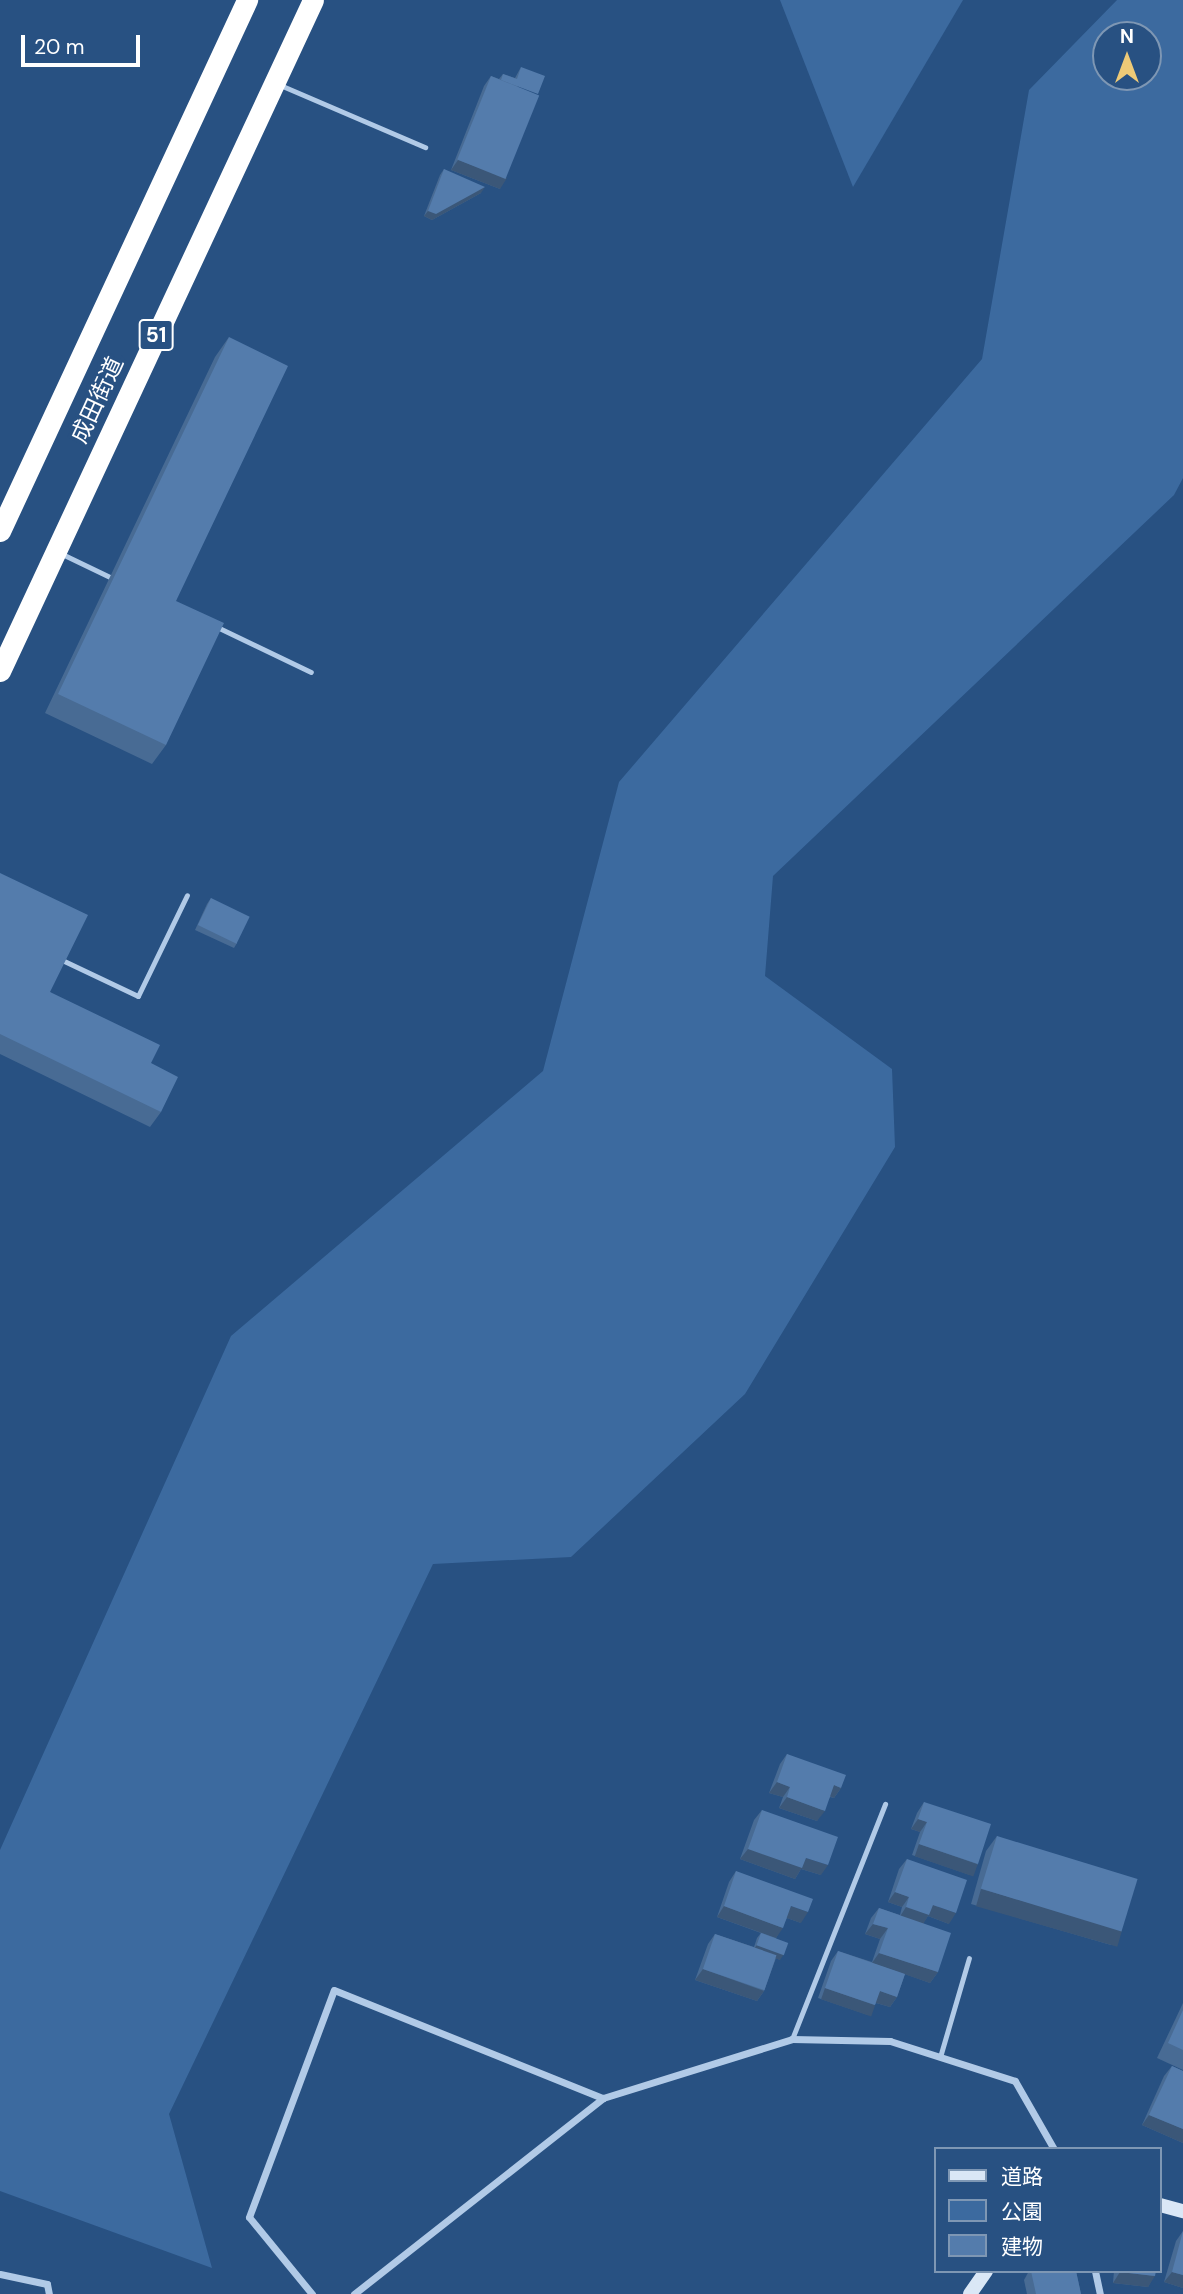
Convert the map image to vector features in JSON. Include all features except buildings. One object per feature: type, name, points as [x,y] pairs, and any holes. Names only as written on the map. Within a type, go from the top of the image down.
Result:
[{"type":"highway","name":"成田街道","points":[[0,531],[247,0]]},
{"type":"highway","name":"成田街道","points":[[0,671],[313,0]]},
{"type":"street","points":[[312,2294],[249,2217],[334,1990],[603,2098]]},
{"type":"street","points":[[354,2294],[603,2098],[792,2039],[890,2041],[1015,2081],[1053,2147]]},
{"type":"street","points":[[1162,2206],[1183,2211]]},
{"type":"street","points":[[970,2294],[985,2273]]},
{"type":"street","points":[[1095,2273],[1100,2294]]},
{"type":"street","points":[[0,2274],[47,2284],[49,2294]]},
{"type":"lane","points":[[274,82],[425,147]]},
{"type":"lane","points":[[56,551],[110,576]]},
{"type":"lane","points":[[205,621],[311,672]]},
{"type":"lane","points":[[62,960],[138,996],[187,895]]},
{"type":"lane","points":[[792,2039],[885,1804]]},
{"type":"lane","points":[[940,2057],[969,1958]]},
{"type":"green space","points":[[780,0],[963,0],[853,187]]},
{"type":"green space","points":[[1117,0],[1183,0],[1183,478],[1174,495],[773,876],[765,976],[892,1069],[895,1147],[745,1394],[571,1557],[433,1564],[169,2114],[212,2268],[0,2191],[0,1850],[231,1336],[543,1071],[619,782],[982,359],[1029,90],[1092,26],[1092,91],[1162,91],[1162,21],[1096,21]]}]
